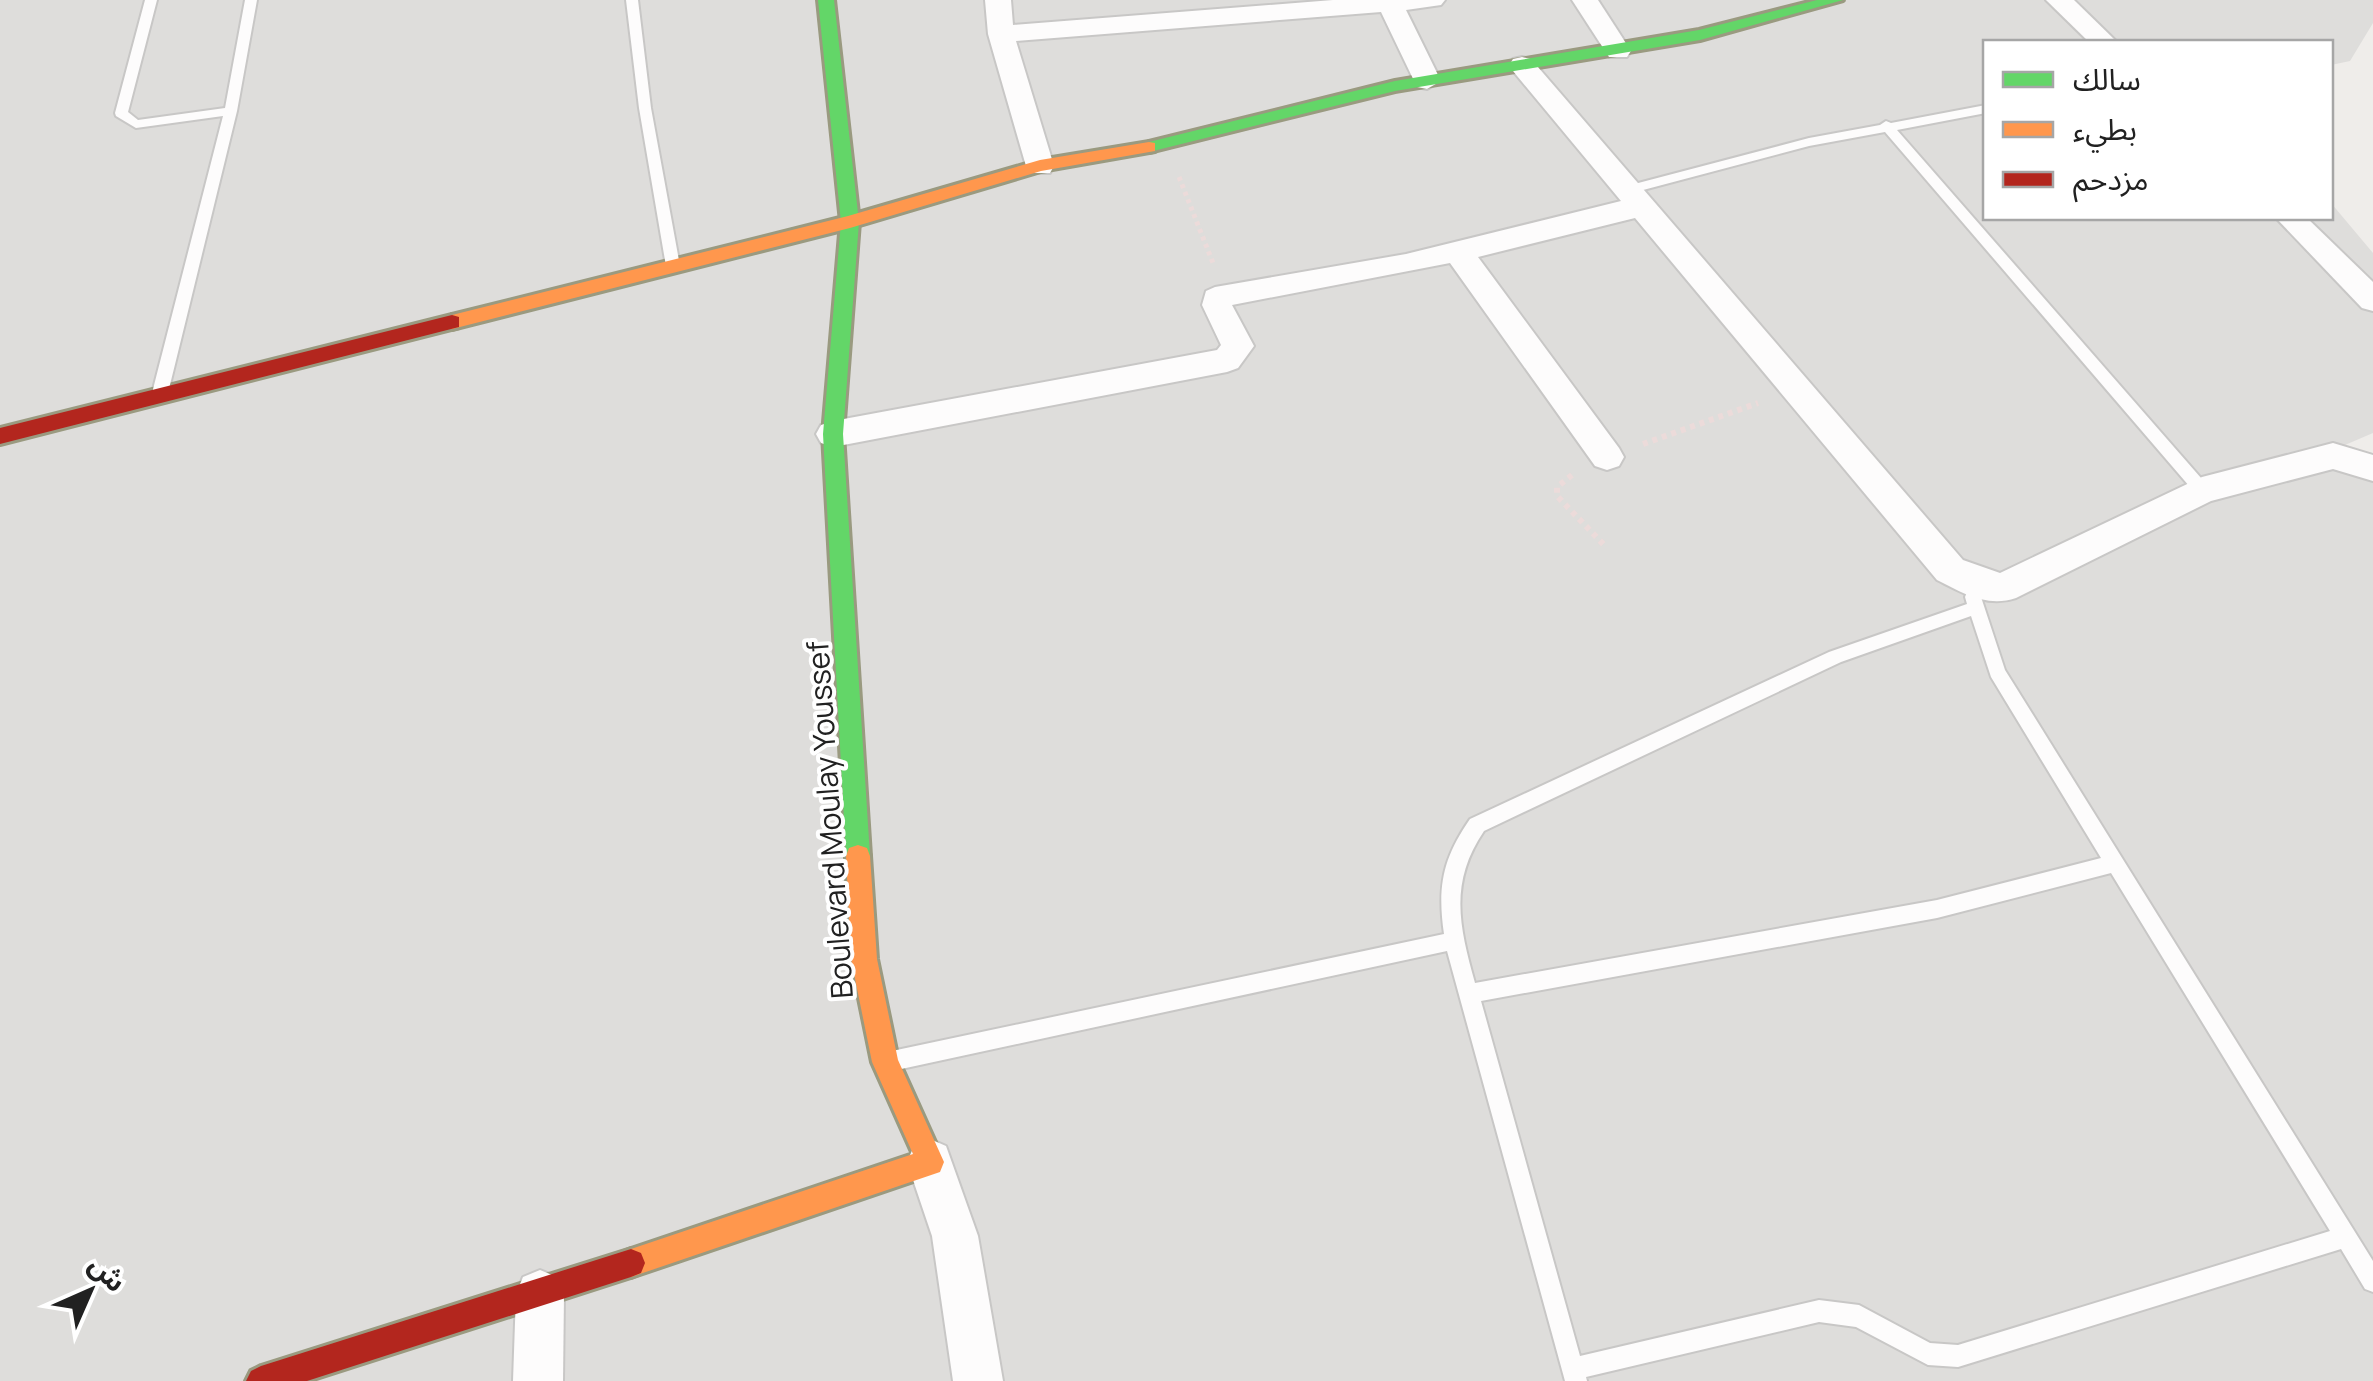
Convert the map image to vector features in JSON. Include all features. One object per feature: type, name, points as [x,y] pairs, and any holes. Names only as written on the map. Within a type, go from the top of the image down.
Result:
[{"type":"street","name":"Boulevard Moulay Youssef","points":[[826,0],[850,222],[833,434],[864,958],[885,1062],[930,1162]]},
{"type":"street","points":[[998,0],[1001,34],[1040,166]]},
{"type":"street","points":[[1001,34],[1313,5],[1432,0]]},
{"type":"street","points":[[1585,0],[1618,51]]},
{"type":"street","points":[[0,436],[850,222],[1040,166],[1165,144],[1426,81],[1618,51],[1777,6],[1835,0]]},
{"type":"street","points":[[2058,0],[2102,40]]},
{"type":"street","points":[[1390,4],[1426,81]]},
{"type":"street","points":[[1522,64],[1972,595],[2003,588],[2202,490],[2333,456],[2367,461]]},
{"type":"street","points":[[833,434],[1227,360],[1238,346],[1217,298],[1406,264],[1635,198]]},
{"type":"street","points":[[2292,220],[2373,300]]},
{"type":"street","points":[[1456,250],[1607,457]]},
{"type":"street","points":[[261,1381],[540,1294],[930,1162],[955,1236],[978,1381]]},
{"type":"street","points":[[538,1381],[540,1294]]},
{"type":"lane","points":[[151,0],[121,113],[136,124],[231,111]]},
{"type":"lane","points":[[159,397],[231,111],[250,0]]},
{"type":"lane","points":[[632,0],[644,108],[673,266]]},
{"type":"lane","points":[[1635,198],[1886,125],[1983,109]]},
{"type":"lane","points":[[1886,125],[2202,490]]},
{"type":"lane","points":[[2346,1237],[1958,1356],[1928,1354],[1859,1316],[1819,1311],[1575,1375],[1482,1043],[1472,993],[1454,941],[1450,876],[1460,844],[1477,825],[1972,595],[1997,672],[2115,864],[2346,1237],[2373,1281]]},
{"type":"lane","points":[[1472,993],[1937,909],[2115,864]]},
{"type":"lane","points":[[885,1062],[1454,941]]},
{"type":"path","points":[[1165,144],[1226,295]]},
{"type":"path","points":[[1606,547],[1556,496],[1556,487],[1607,457],[1797,389]]},
{"type":"shaded area","points":[[0,0],[2373,0],[2373,23],[2350,61],[2333,65],[2333,40],[1983,40],[1983,220],[2333,220],[2333,205],[2373,253],[2373,433],[2345,445],[2373,475],[2373,1381],[0,1381]]},
{"type":"traffic: fast","points":[[826,0],[850,222],[833,434],[858,856]]},
{"type":"traffic: fast","points":[[1149,147],[1395,86],[1700,35],[1835,0]]},
{"type":"traffic: slow","points":[[452,322],[850,222],[1040,166],[1149,147]]},
{"type":"traffic: slow","points":[[631,1263],[930,1162],[885,1062],[864,959],[858,856]]},
{"type":"traffic: jam","points":[[0,436],[452,322]]},
{"type":"traffic: jam","points":[[261,1381],[631,1263]]}]
